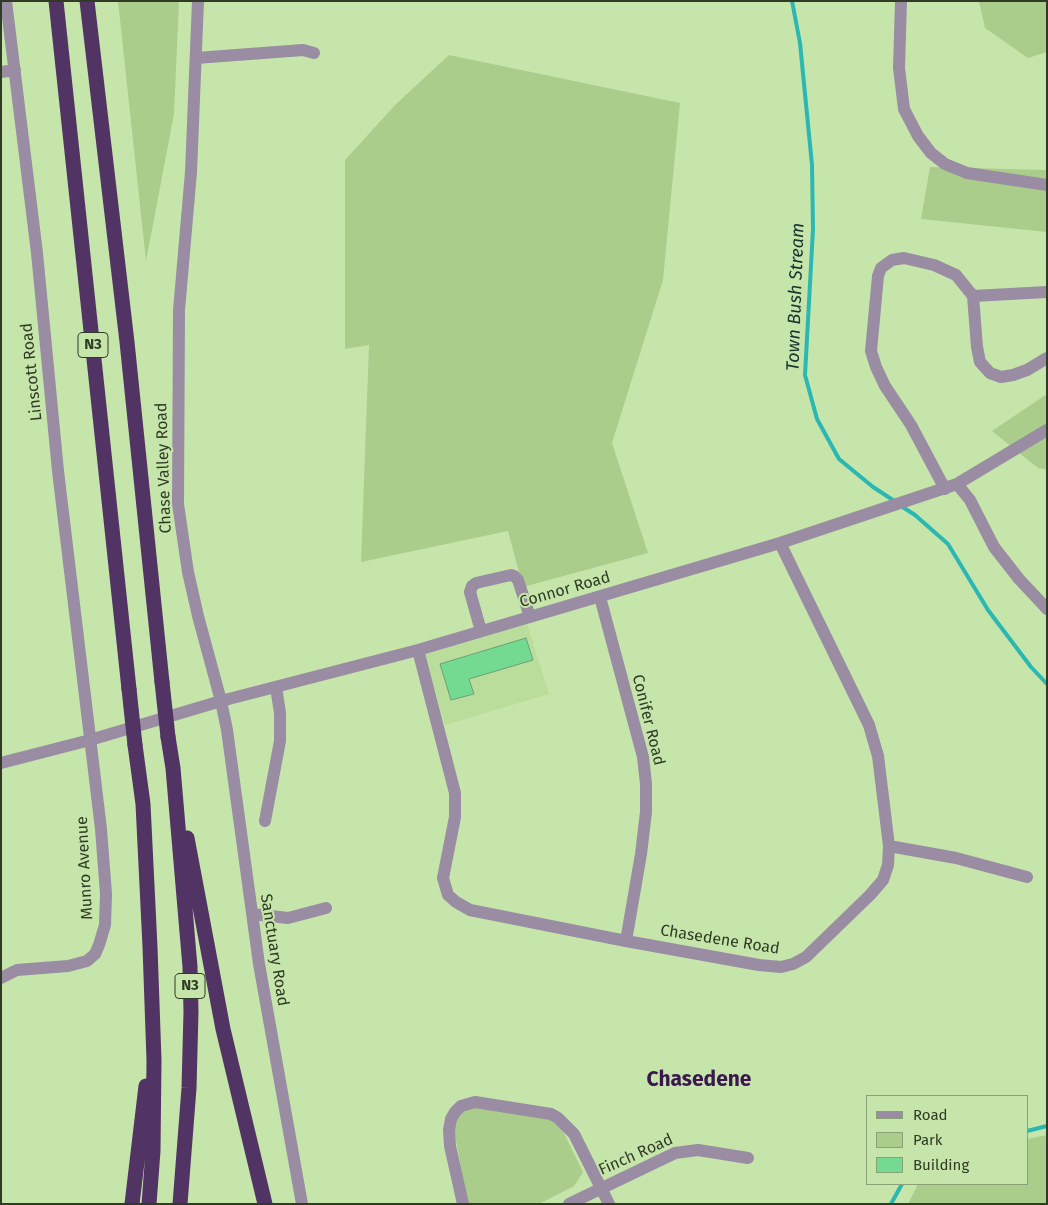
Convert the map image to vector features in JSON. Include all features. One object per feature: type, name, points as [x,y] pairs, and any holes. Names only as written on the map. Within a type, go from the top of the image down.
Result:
[{"type":"highway","name":"N3","points":[[56,1],[135,745],[143,804],[148,881],[154,1060],[153,1151],[149,1204]]},
{"type":"highway","name":"N3","points":[[87,1],[127,342],[172,768],[190,967],[189,1088],[180,1204]]},
{"type":"highway","points":[[172,768],[195,874],[224,1029],[264,1204]]},
{"type":"highway","points":[[132,1204],[144,1096],[154,1060]]},
{"type":"street","name":"Linscott Road","points":[[6,1],[37,254],[58,470],[90,740]]},
{"type":"street","name":"Chase Valley Road","points":[[198,1],[191,172],[179,310],[178,504],[185,554],[198,616],[222,701]]},
{"type":"street","points":[[902,1],[899,68],[904,109],[918,136],[931,153],[945,164],[967,173],[1047,185]]},
{"type":"street","points":[[196,58],[303,50],[314,53]]},
{"type":"street","points":[[1,72],[15,70]]},
{"type":"street","points":[[1047,358],[1027,370],[1013,375],[1001,377],[990,372],[980,362],[976,347],[973,296],[960,279],[934,265],[904,258],[892,260],[881,268],[878,276],[871,351],[885,386],[951,486],[970,500],[994,547],[1019,579],[1047,609]]},
{"type":"street","points":[[973,296],[1047,292]]},
{"type":"street","name":"Connor Road","points":[[222,701],[418,650],[780,544],[951,486],[1047,430]]},
{"type":"street","name":"Chasedene Road","points":[[418,650],[455,793],[455,817],[443,878],[448,895],[456,902],[470,910],[626,941],[759,965],[781,967],[794,964],[806,957],[883,880],[888,865],[889,846],[878,756],[869,724],[780,544]]},
{"type":"street","points":[[481,630],[470,592],[472,586],[476,583],[510,575],[514,576],[518,580],[530,617]]},
{"type":"street","name":"Conifer Road","points":[[600,597],[643,758],[646,784],[646,812],[641,854],[626,941]]},
{"type":"street","points":[[265,821],[280,741],[280,713],[276,687]]},
{"type":"street","points":[[1,763],[90,740],[222,701]]},
{"type":"street","name":"Sanctuary Road","points":[[222,701],[252,914],[302,1204]]},
{"type":"street","name":"Munro Avenue","points":[[1,978],[17,970],[68,966],[81,963],[95,954],[99,945],[105,925],[106,894],[101,829],[90,740]]},
{"type":"street","points":[[889,846],[956,858],[1026,877]]},
{"type":"street","points":[[252,914],[288,918],[326,908]]},
{"type":"street","points":[[463,1204],[450,1146],[449,1130],[454,1112],[461,1106],[475,1102],[551,1114],[558,1118],[574,1134],[609,1204]]},
{"type":"street","name":"Finch Road","points":[[569,1204],[663,1157],[685,1150],[698,1150],[748,1158]]},
{"type":"shaded area","points":[[527,624],[549,694],[445,725],[424,655]]},
{"type":"green space","points":[[118,1],[179,1],[174,114],[146,261]]},
{"type":"green space","points":[[979,1],[1047,1],[1047,52],[1028,58],[985,28]]},
{"type":"green space","points":[[449,55],[680,103],[663,280],[612,443],[648,553],[523,587],[508,531],[361,562],[369,345],[345,349],[345,160],[396,104]]},
{"type":"green space","points":[[930,167],[1047,170],[1047,232],[921,219]]},
{"type":"green space","points":[[1047,394],[1047,470],[1038,468],[992,431]]},
{"type":"green space","points":[[464,1106],[545,1117],[559,1123],[583,1172],[574,1186],[539,1204],[468,1204],[452,1120]]},
{"type":"green space","points":[[1047,1135],[1047,1204],[908,1204],[918,1185],[1028,1185],[1028,1139]]},
{"type":"building","points":[[526,638],[533,660],[469,679],[474,694],[451,700],[440,664]]},
{"type":"waterway","name":"Town Bush Stream","points":[[792,1],[800,43],[812,165],[813,229],[805,375],[817,419],[839,459],[873,487],[896,502]]},
{"type":"waterway","name":"Town Bush Stream","points":[[901,506],[915,515],[948,544],[988,610],[1031,667],[1047,684]]},
{"type":"waterway","name":"Town Bush Stream","points":[[1028,1131],[1047,1126]]},
{"type":"waterway","name":"Town Bush Stream","points":[[891,1204],[901,1185]]},
{"type":"district","name":"Chasedene","points":[[699,1080]]}]
